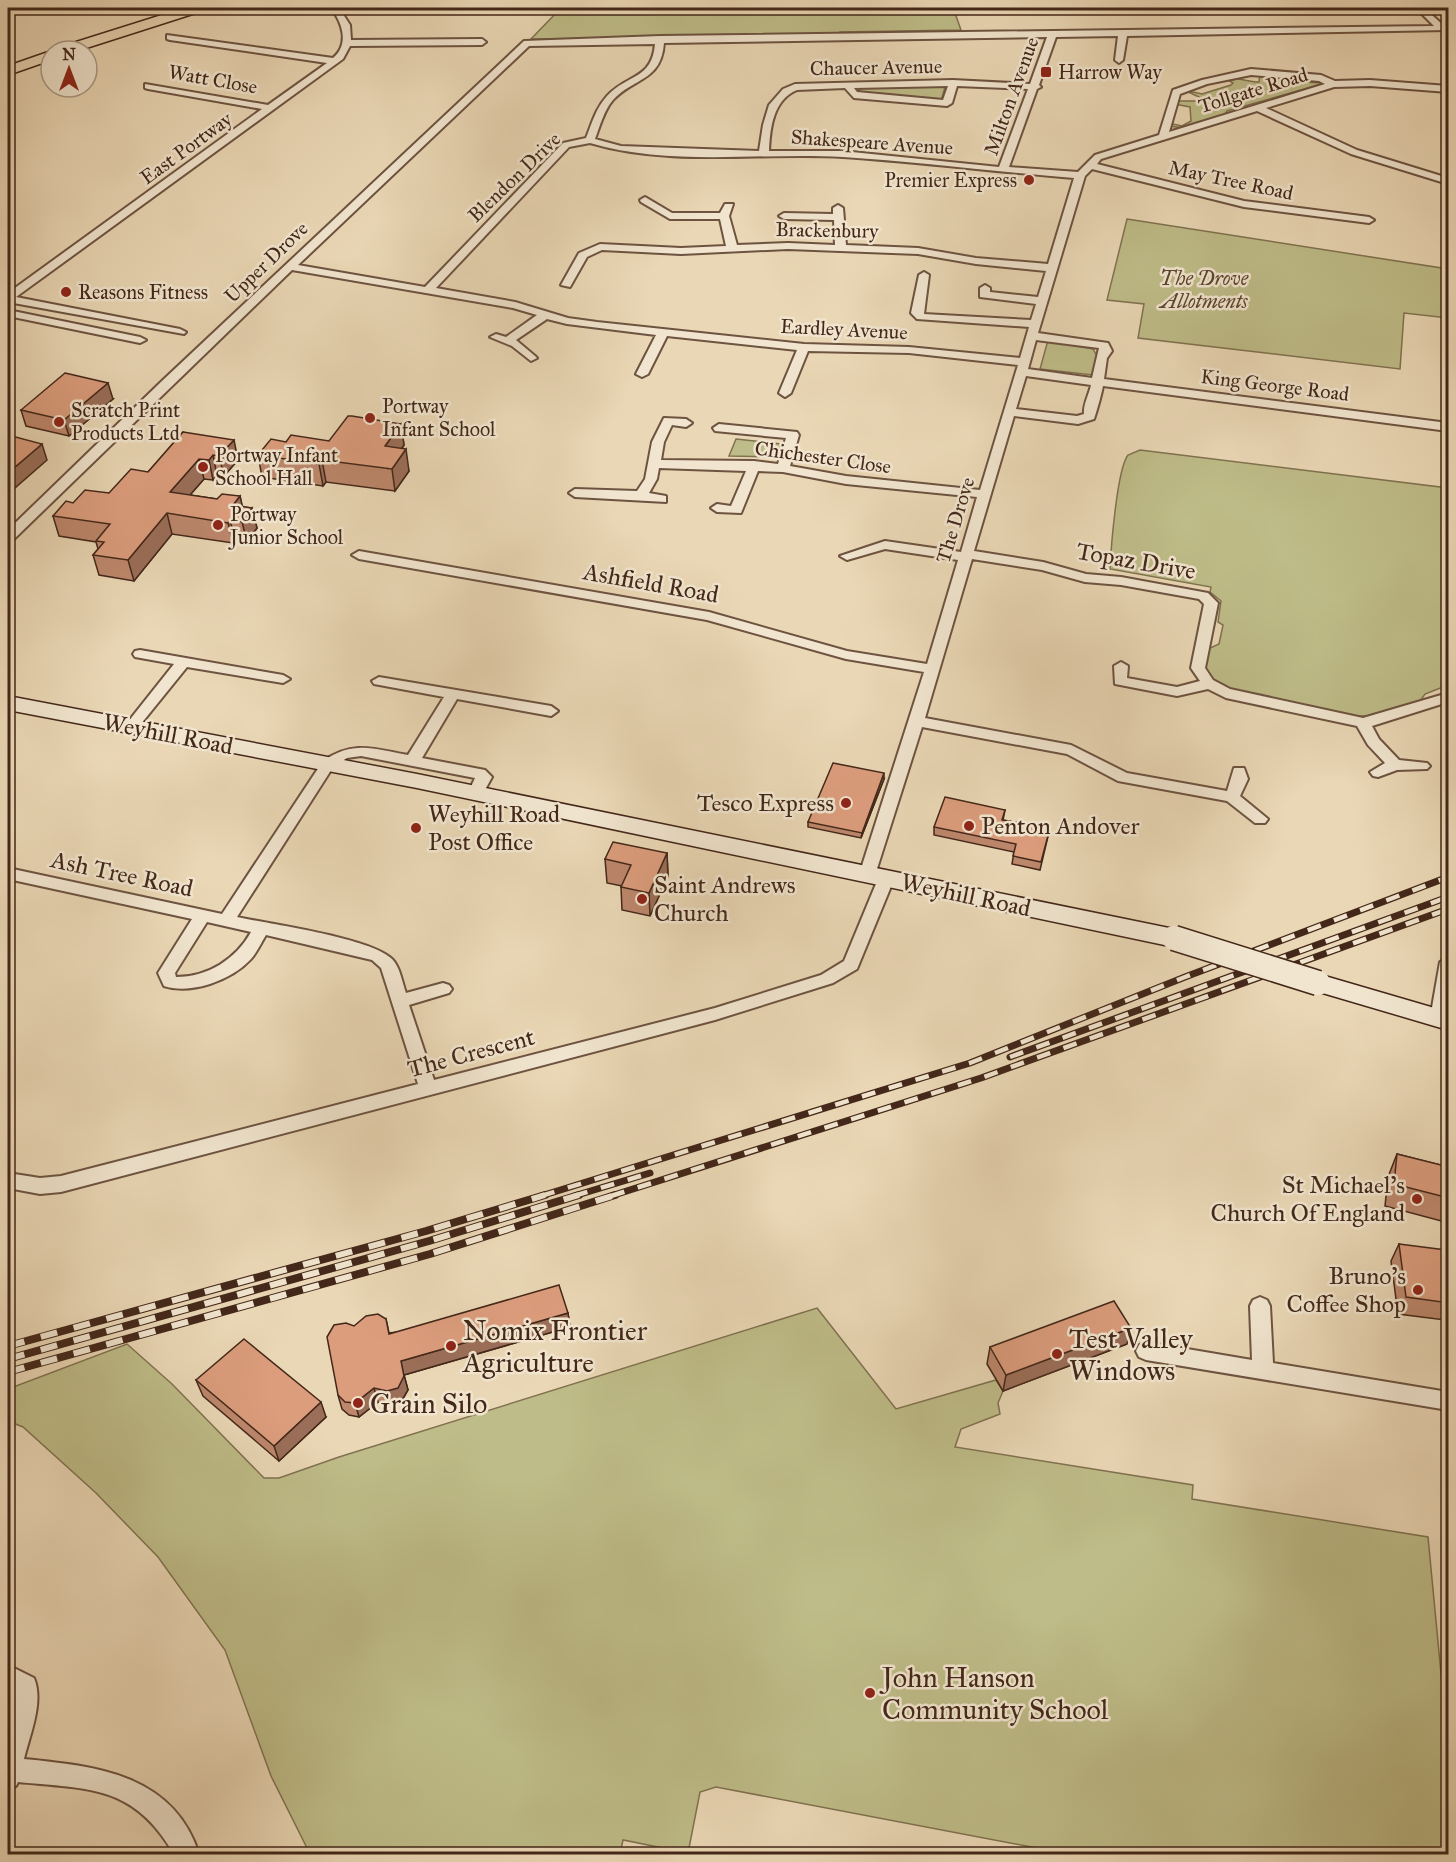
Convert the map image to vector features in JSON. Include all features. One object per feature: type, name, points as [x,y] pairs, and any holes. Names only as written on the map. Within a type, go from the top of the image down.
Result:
[{"type":"main road","points":[[99,39],[195,8]]},
{"type":"main road","points":[[8,71],[39,59]]},
{"type":"main road","name":"Weyhill Road","points":[[8,703],[476,793],[1174,938],[1444,1020]]},
{"type":"street","points":[[335,8],[347,25],[347,43],[482,42]]},
{"type":"street","points":[[1420,8],[1445,28]]},
{"type":"street","points":[[660,39],[1445,28]]},
{"type":"street","points":[[1119,60],[1123,33]]},
{"type":"street","name":"Milton Avenue","points":[[1003,170],[1036,87],[1053,34]]},
{"type":"street","points":[[170,37],[334,61]]},
{"type":"street","name":"Upper Drove","points":[[8,537],[166,382],[527,43],[660,39]]},
{"type":"street","name":"Blendon Drive","points":[[428,290],[566,145],[590,140],[608,99],[646,75],[656,63],[660,39]]},
{"type":"street","name":"East Portway","points":[[8,299],[272,108],[334,61],[347,43]]},
{"type":"street","points":[[1162,137],[1176,92],[1205,82],[1251,72],[1321,78],[1333,84]]},
{"type":"street","points":[[847,84],[854,95],[948,103],[952,83]]},
{"type":"street","name":"Chaucer Avenue","points":[[764,153],[769,116],[789,88],[847,84],[952,83],[1036,87]]},
{"type":"street","name":"Tollgate Road","points":[[1080,175],[1098,158],[1333,84],[1370,83],[1449,89]]},
{"type":"street","name":"Watt Close","points":[[148,86],[272,108]]},
{"type":"street","points":[[1259,108],[1354,152],[1449,181]]},
{"type":"street","points":[[1164,126],[1181,132]]},
{"type":"street","name":"Shakespeare Avenue","points":[[590,140],[621,149],[842,154],[1080,175]]},
{"type":"street","name":"May Tree Road","points":[[1089,165],[1244,204],[1369,220]]},
{"type":"street","name":"The Drove","points":[[877,877],[932,669],[1080,175]]},
{"type":"street","points":[[645,200],[670,216],[724,216]]},
{"type":"street","points":[[729,206],[724,216],[732,248]]},
{"type":"street","points":[[784,216],[838,212],[841,248]]},
{"type":"street","name":"Brackenbury","points":[[567,285],[583,255],[600,247],[681,251],[732,248],[841,248],[918,251],[976,261],[1053,268]]},
{"type":"street","name":"Eardley Avenue","points":[[291,267],[515,305],[567,321],[804,347],[909,350],[1022,367]]},
{"type":"street","points":[[924,275],[917,313],[921,317],[1035,324]]},
{"type":"street","points":[[985,288],[984,295],[1044,301]]},
{"type":"street","points":[[8,299],[180,332]]},
{"type":"street","points":[[8,313],[140,340]]},
{"type":"street","points":[[509,340],[544,315]]},
{"type":"street","points":[[642,374],[663,332]]},
{"type":"street","points":[[1009,412],[1085,419],[1090,416],[1089,407],[1095,397],[1101,357],[1106,351],[1104,345],[1032,336]]},
{"type":"street","points":[[496,337],[509,340],[531,358]]},
{"type":"street","points":[[785,393],[804,347]]},
{"type":"street","name":"King George Road","points":[[1022,367],[1097,381],[1449,427]]},
{"type":"street","points":[[641,495],[651,479],[663,420],[686,423]]},
{"type":"street","points":[[719,428],[793,435],[783,468]]},
{"type":"street","name":"Chichester Close","points":[[654,464],[754,465],[846,480],[985,494]]},
{"type":"street","points":[[717,508],[737,514],[754,465]]},
{"type":"street","points":[[575,492],[641,495],[661,499]]},
{"type":"street","points":[[847,556],[885,545],[967,555]]},
{"type":"street","name":"Ashfield Road","points":[[359,555],[709,616],[846,655],[932,669]]},
{"type":"street","name":"Topaz Drive","points":[[967,555],[1043,566],[1085,578],[1121,581],[1203,596],[1211,603],[1198,668],[1208,683]]},
{"type":"street","points":[[140,654],[283,679]]},
{"type":"street","points":[[131,727],[183,662]]},
{"type":"street","points":[[1121,666],[1119,688],[1187,691],[1200,688],[1208,683],[1216,689],[1234,695],[1363,723],[1449,697]]},
{"type":"street","points":[[379,681],[551,711]]},
{"type":"street","points":[[413,760],[453,694]]},
{"type":"street","points":[[917,721],[1071,750],[1124,777],[1232,797],[1260,819]]},
{"type":"street","points":[[1363,723],[1373,741],[1395,765]]},
{"type":"street","points":[[227,920],[328,764],[343,754],[361,751],[480,774],[484,777],[476,793]]},
{"type":"street","points":[[1378,772],[1395,765],[1422,766]]},
{"type":"street","points":[[1232,797],[1240,779],[1239,772]]},
{"type":"street","name":"Ash Tree Road","points":[[8,874],[227,920],[378,956],[388,965],[428,1089]]},
{"type":"street","name":"The Crescent","points":[[8,1181],[40,1186],[61,1184],[715,1014],[843,972],[854,961],[877,877]]},
{"type":"street","points":[[203,915],[166,973],[170,982],[192,983],[230,965],[244,956],[261,928]]},
{"type":"street","points":[[1444,1020],[1449,962]]},
{"type":"street","points":[[400,1001],[443,988]]},
{"type":"street","points":[[1260,1306],[1263,1372]]},
{"type":"street","points":[[1146,1351],[1449,1401]]},
{"type":"street","points":[[8,1676],[26,1686],[27,1699],[9,1774],[85,1776],[119,1784],[140,1795],[161,1814],[177,1834],[187,1854]]},
{"type":"green space","points":[[561,8],[941,8],[957,11],[955,13],[961,30],[840,32],[840,35],[531,39]]},
{"type":"green space","points":[[1260,74],[1270,75],[1271,79],[1276,81],[1326,83],[1227,111],[1224,116],[1183,128],[1169,126],[1168,123],[1182,126],[1191,121],[1190,107],[1174,104],[1175,101],[1198,101],[1199,97],[1184,90],[1202,94],[1233,83],[1224,78],[1259,82]]},
{"type":"green space","points":[[864,87],[945,87],[941,101],[866,95],[858,90]]},
{"type":"green space","name":"The Drove Allotments","points":[[1127,219],[1448,269],[1448,318],[1404,313],[1400,369],[1138,338],[1144,304],[1107,300]]},
{"type":"green space","points":[[1048,340],[1093,349],[1097,356],[1093,375],[1040,369]]},
{"type":"green space","points":[[736,439],[781,444],[776,457],[729,456]]},
{"type":"green space","points":[[1140,450],[1448,488],[1448,685],[1425,694],[1420,701],[1422,703],[1370,716],[1346,716],[1232,692],[1213,681],[1204,668],[1208,649],[1219,644],[1223,625],[1218,622],[1221,601],[1210,592],[1211,587],[1110,569],[1115,509],[1124,463],[1128,455]]},
{"type":"green space","name":"John Hanson Community School","points":[[817,1308],[896,1409],[996,1380],[1003,1391],[998,1403],[1000,1414],[961,1429],[955,1447],[1193,1485],[1192,1499],[1428,1537],[1448,1747],[1448,1854],[1068,1854],[716,1787],[700,1792],[688,1853],[623,1840],[620,1854],[310,1854],[271,1776],[225,1650],[158,1557],[96,1493],[23,1427],[8,1421],[8,1389],[127,1344],[172,1384],[264,1478],[279,1478],[339,1457]]},
{"type":"building","points":[[65,373],[108,383],[64,420],[21,410]]},
{"type":"building","points":[[348,416],[401,424],[385,446],[406,449],[392,469],[322,460],[319,464],[258,455],[271,439],[286,442],[291,435],[329,441]]},
{"type":"building","points":[[183,432],[234,440],[219,456],[213,455],[209,460],[199,459],[170,492],[217,499],[222,494],[240,496],[233,505],[252,508],[242,522],[230,520],[228,523],[167,513],[128,560],[93,555],[104,542],[96,541],[110,524],[53,516],[66,501],[73,503],[85,490],[109,493],[131,469],[148,472]]},
{"type":"building","points":[[8,435],[42,444],[8,473]]},
{"type":"building","name":"Tesco Express","points":[[833,763],[884,773],[862,833],[808,822]]},
{"type":"building","points":[[945,797],[1005,810],[1002,820],[1050,828],[1041,862],[1013,856],[1016,844],[934,827]]},
{"type":"building","points":[[613,842],[667,853],[649,893],[621,887],[631,865],[605,859]]},
{"type":"building","points":[[1397,1154],[1449,1167],[1449,1198],[1394,1184]]},
{"type":"building","points":[[1399,1244],[1446,1250],[1449,1267],[1449,1303],[1406,1297]]},
{"type":"building","points":[[559,1285],[568,1313],[401,1361],[404,1376],[398,1388],[387,1391],[374,1388],[355,1403],[345,1402],[338,1395],[327,1337],[334,1325],[346,1323],[354,1326],[366,1316],[378,1314],[386,1319],[389,1334]]},
{"type":"building","points":[[1114,1301],[1131,1328],[1006,1375],[990,1347]]},
{"type":"building","points":[[244,1339],[321,1402],[274,1446],[196,1380]]},
{"type":"railway","points":[[541,1196],[970,1063],[1185,977],[1448,877]]},
{"type":"railway","points":[[1010,1057],[1448,897]]},
{"type":"railway","points":[[611,1196],[981,1078],[1448,909]]},
{"type":"railway","points":[[574,1196],[650,1173]]},
{"type":"railway","points":[[8,1346],[426,1231],[545,1195]]},
{"type":"railway","points":[[8,1359],[429,1241],[579,1195]]},
{"type":"railway","points":[[8,1372],[430,1254],[615,1195]]},
{"type":"place","name":"Harrow Way","points":[[1046,72]]},
{"type":"place","name":"Premier Express","points":[[1029,180]]},
{"type":"place","name":"Reasons Fitness","points":[[66,292]]},
{"type":"place","name":"Portway Infant School","points":[[370,418]]},
{"type":"place","name":"Scratch Print Products Ltd","points":[[59,422]]},
{"type":"place","name":"Portway Infant School Hall","points":[[203,467]]},
{"type":"place","name":"Portway Junior School","points":[[218,525]]},
{"type":"place","name":"Tesco Express","points":[[846,803]]},
{"type":"place","name":"Penton Andover","points":[[969,826]]},
{"type":"place","name":"Weyhill Road Post Office","points":[[416,828]]},
{"type":"place","name":"Saint Andrews Church","points":[[642,899]]},
{"type":"place","name":"St Michael's Church Of England","points":[[1417,1199]]},
{"type":"place","name":"Bruno's Coffee Shop","points":[[1418,1290]]},
{"type":"place","name":"Nomix Frontier Agriculture","points":[[451,1346]]},
{"type":"place","name":"Test Valley Windows","points":[[1057,1354]]},
{"type":"place","name":"Grain Silo","points":[[358,1403]]},
{"type":"place","name":"John Hanson Community School","points":[[870,1693]]}]
